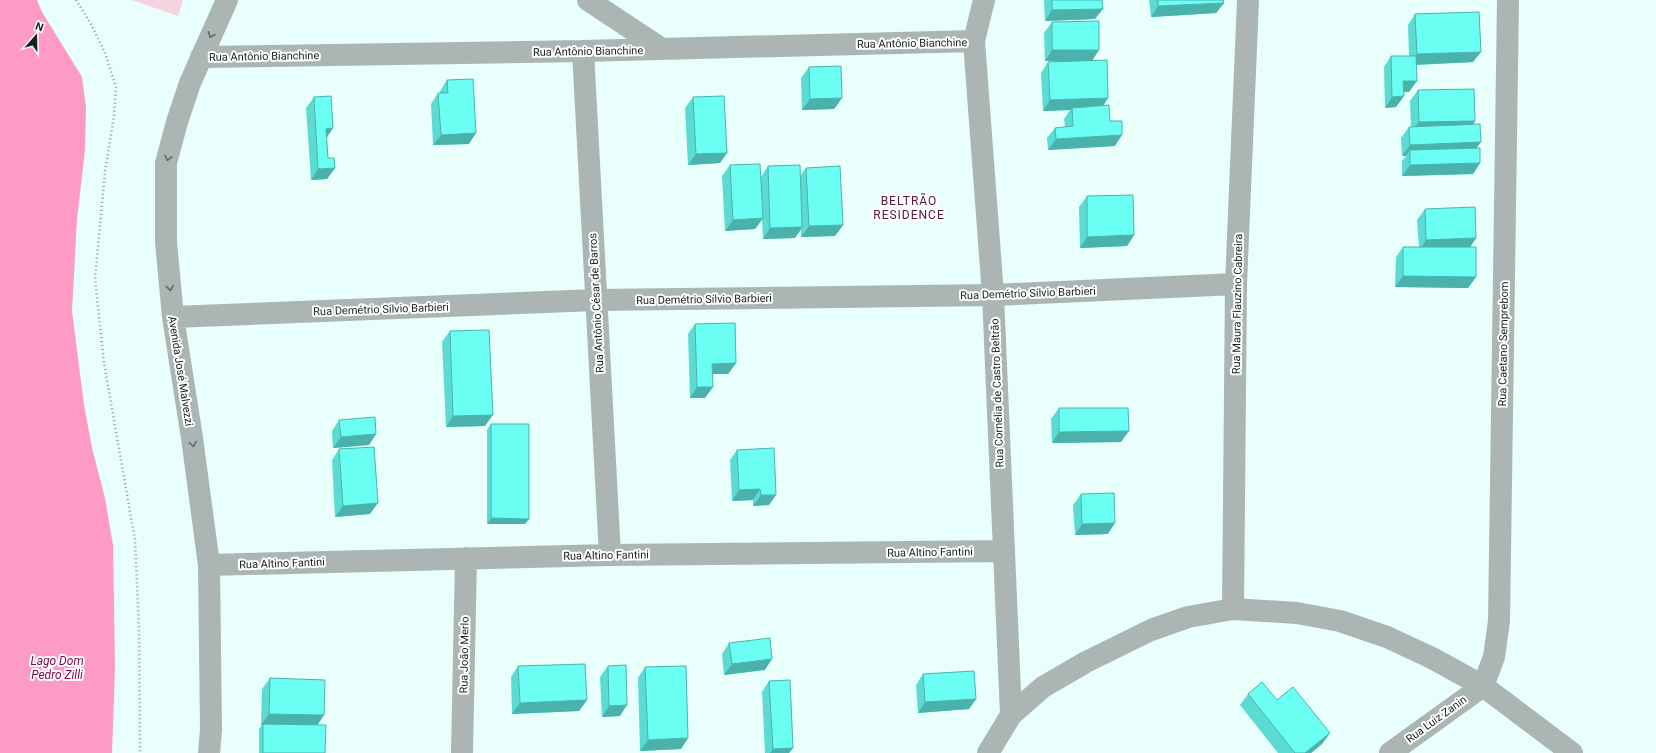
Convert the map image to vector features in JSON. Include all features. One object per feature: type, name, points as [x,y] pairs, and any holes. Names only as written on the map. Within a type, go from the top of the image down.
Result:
[{"type":"street","name":"Avenida José Malvezzi","points":[[209,753],[211,730],[209,565],[192,438],[173,317],[166,242],[166,163],[177,122],[190,83],[227,0]]},
{"type":"street","points":[[588,0],[662,49]]},
{"type":"street","name":"Rua Cornélia de Castro Beltrão","points":[[984,0],[974,41],[993,295],[1011,715]]},
{"type":"street","name":"Rua Maura Flauzino Cabreira","points":[[1233,609],[1236,284],[1248,0]]},
{"type":"street","name":"Rua Caetano Semprebom","points":[[1483,686],[1494,657],[1499,621],[1508,0]]},
{"type":"street","name":"Rua Antônio Bianchine","points":[[201,56],[583,51],[974,41]]},
{"type":"street","name":"Rua Antônio César de Barros","points":[[583,51],[595,300],[610,555]]},
{"type":"street","name":"Rua Demétrio Sílvio Barbieri","points":[[173,317],[595,300],[993,295],[1236,284]]},
{"type":"street","name":"Rua Altino Fantini","points":[[209,565],[610,555],[1003,551]]},
{"type":"street","name":"Rua João Merlo","points":[[462,753],[466,558]]},
{"type":"street","points":[[988,753],[1011,715],[1043,687],[1086,662],[1151,630],[1188,617],[1233,609],[1298,613],[1340,621],[1393,640],[1432,658],[1483,686],[1572,753]]},
{"type":"street","name":"Rua Luiz Zanin","points":[[1390,753],[1483,686]]},
{"type":"path","points":[[76,0],[91,24],[106,53],[116,87],[114,116],[105,172],[95,279],[104,363],[135,540],[139,628],[140,753]]},
{"type":"shaded area","points":[[132,0],[183,0],[178,16]]},
{"type":"water","name":"Lago Dom Pedro Zilli","points":[[0,0],[37,0],[42,12],[82,77],[86,108],[85,150],[77,219],[72,311],[84,405],[92,448],[105,498],[113,545],[115,667],[112,753],[0,753]]},
{"type":"building","points":[[1052,0],[1102,0],[1103,9],[1052,10]]},
{"type":"building","points":[[1158,0],[1223,0],[1224,3],[1158,6]]},
{"type":"building","points":[[1479,12],[1481,52],[1417,54],[1415,14]]},
{"type":"building","points":[[1099,21],[1099,50],[1052,50],[1052,22]]},
{"type":"building","points":[[1391,56],[1416,56],[1417,81],[1403,81],[1404,96],[1392,97]]},
{"type":"building","points":[[1107,60],[1108,98],[1050,100],[1048,62]]},
{"type":"building","points":[[841,66],[842,98],[810,99],[809,67]]},
{"type":"building","points":[[473,79],[476,133],[441,135],[438,93],[448,93],[447,80]]},
{"type":"building","points":[[1474,89],[1475,121],[1419,122],[1418,90]]},
{"type":"building","points":[[331,96],[333,128],[326,129],[328,158],[334,158],[335,168],[318,169],[314,97]]},
{"type":"building","points":[[724,96],[727,153],[696,154],[693,97]]},
{"type":"building","points":[[1109,105],[1110,121],[1122,121],[1122,135],[1056,139],[1055,128],[1073,126],[1072,108]]},
{"type":"building","points":[[1480,124],[1481,142],[1410,145],[1409,127]]},
{"type":"building","points":[[1480,148],[1480,163],[1410,165],[1410,150]]},
{"type":"building","points":[[760,164],[763,218],[733,220],[730,165]]},
{"type":"building","points":[[800,165],[802,227],[770,228],[768,166]]},
{"type":"building","points":[[840,166],[843,225],[809,226],[806,168]]},
{"type":"building","points":[[1133,195],[1134,235],[1087,237],[1087,196]]},
{"type":"building","points":[[1475,207],[1476,238],[1426,240],[1425,209]]},
{"type":"building","points":[[1403,247],[1476,247],[1476,277],[1403,276]]},
{"type":"building","points":[[735,323],[736,363],[712,364],[713,387],[697,387],[695,324]]},
{"type":"building","points":[[489,330],[493,415],[453,416],[450,331]]},
{"type":"building","points":[[1059,408],[1128,408],[1129,431],[1059,432]]},
{"type":"building","points":[[375,417],[376,434],[341,437],[339,420]]},
{"type":"building","points":[[491,424],[529,424],[529,519],[491,518]]},
{"type":"building","points":[[374,447],[378,503],[343,506],[339,449]]},
{"type":"building","points":[[774,448],[776,495],[761,495],[760,489],[739,490],[737,450]]},
{"type":"building","points":[[1114,493],[1115,523],[1082,524],[1081,494]]},
{"type":"building","points":[[770,638],[772,659],[732,664],[729,643]]},
{"type":"building","points":[[585,664],[587,700],[520,703],[518,666]]},
{"type":"building","points":[[626,665],[627,705],[609,706],[608,666]]},
{"type":"building","points":[[686,666],[688,738],[648,740],[645,667]]},
{"type":"building","points":[[974,671],[976,699],[925,702],[923,674]]},
{"type":"building","points":[[270,678],[325,680],[324,715],[269,714]]},
{"type":"building","points":[[790,680],[793,748],[773,749],[769,681]]},
{"type":"building","points":[[1262,682],[1277,700],[1293,687],[1330,733],[1305,753],[1295,753],[1248,694]]},
{"type":"building","points":[[263,724],[326,725],[325,753],[263,753]]},
{"type":"district","name":"BELTRÃO RESIDENCE","points":[[909,208]]}]
